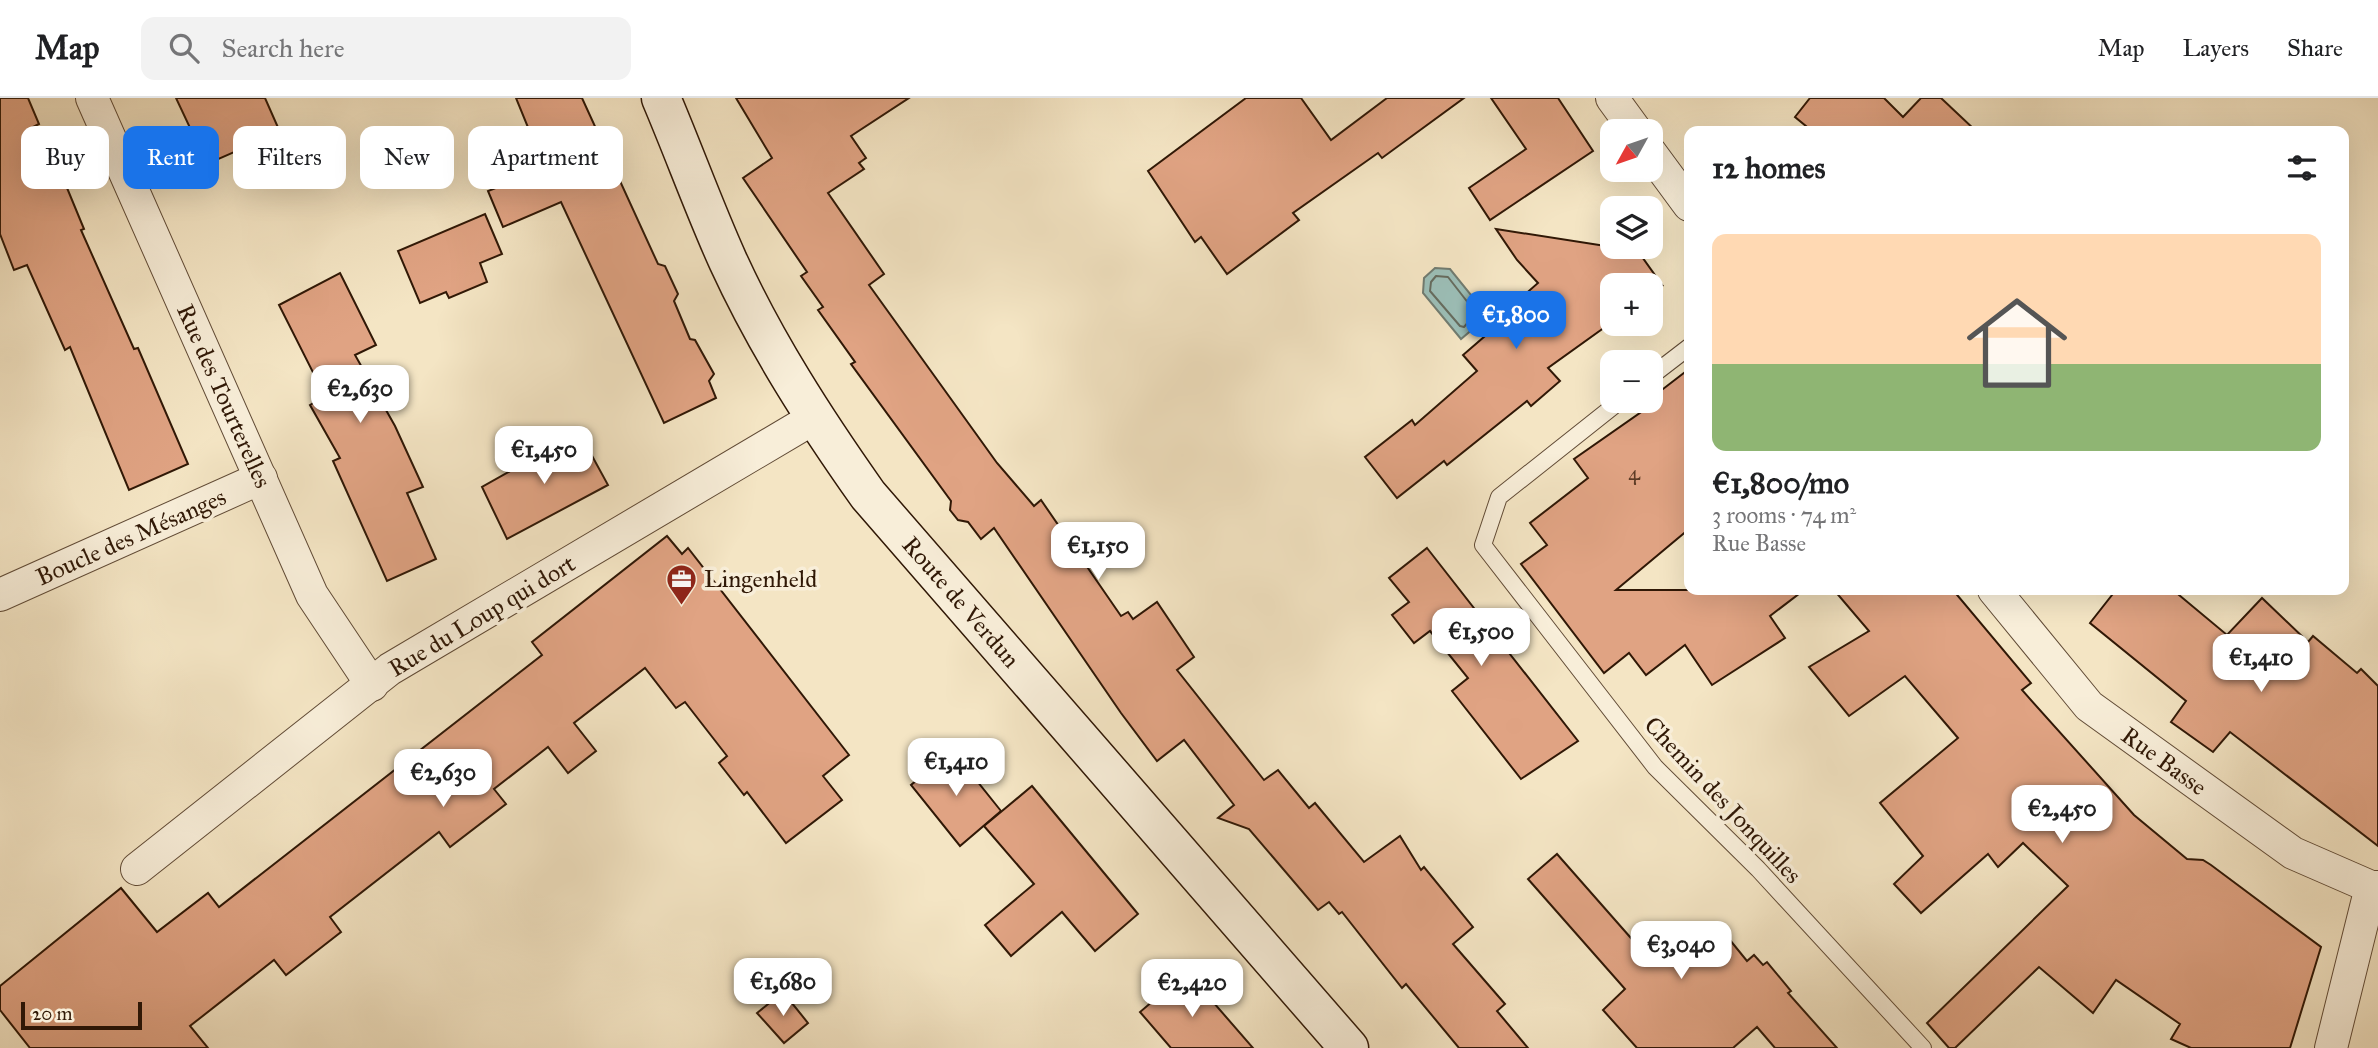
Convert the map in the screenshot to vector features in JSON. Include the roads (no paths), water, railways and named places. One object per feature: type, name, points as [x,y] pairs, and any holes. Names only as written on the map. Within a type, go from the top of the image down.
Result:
[{"type":"main road","name":"Route de Verdun","points":[[661,98],[729,262],[814,418],[868,495],[1349,1048]]},
{"type":"street","name":"Rue des Tourterelles","points":[[92,98],[312,595],[372,685]]},
{"type":"street","points":[[1612,98],[1627,119]]},
{"type":"street","points":[[1663,170],[1684,198]]},
{"type":"street","name":"Rue du Loup qui dort","points":[[137,869],[390,669],[814,418]]},
{"type":"street","name":"Boucle des Mésanges","points":[[0,595],[261,478]]},
{"type":"street","name":"Rue Basse","points":[[1998,595],[2089,706],[2293,853],[2374,887]]},
{"type":"street","points":[[2331,1048],[2374,887]]},
{"type":"lane","points":[[1663,367],[1684,350]]},
{"type":"lane","name":"Chemin des Jonquilles","points":[[1605,413],[1499,497],[1483,545],[1655,767],[1758,869],[1923,1048]]},
{"type":"water","points":[[1435,268],[1450,269],[1488,316],[1461,339],[1423,293],[1424,278]]},
{"type":"place","name":"Lingenheld","points":[[681,606]]}]
